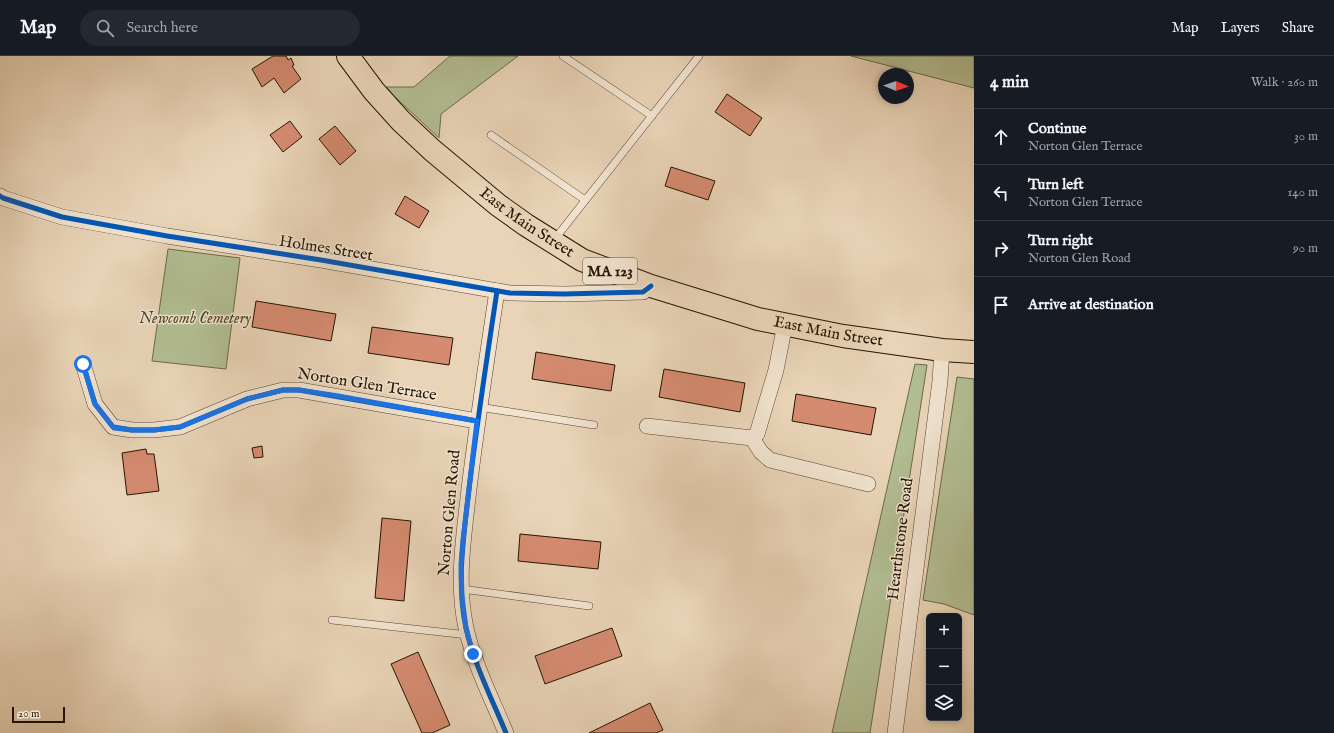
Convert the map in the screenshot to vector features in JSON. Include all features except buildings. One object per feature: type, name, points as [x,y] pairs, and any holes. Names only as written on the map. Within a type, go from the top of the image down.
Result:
[{"type":"highway","name":"East Main Street","points":[[348,56],[374,91],[401,121],[432,150],[498,205],[526,225],[582,260],[651,286],[758,319],[842,336],[942,350]]},
{"type":"highway","name":"MA 123","points":[[942,350],[974,352]]},
{"type":"street","name":"Holmes Street","points":[[0,196],[62,217],[510,293],[623,293],[643,292],[651,286]]},
{"type":"street","name":"Norton Glen Road","points":[[498,291],[478,414],[461,564],[466,628],[473,654],[506,733]]},
{"type":"street","points":[[647,426],[752,438],[757,434],[776,370],[784,324]]},
{"type":"street","name":"Hearthstone Road","points":[[895,733],[940,381],[942,350]]},
{"type":"street","name":"Norton Glen Terrace","points":[[83,364],[95,404],[114,428],[154,430],[180,427],[247,399],[283,390],[299,390],[478,414]]},
{"type":"street","points":[[752,438],[761,452],[770,460],[868,484]]},
{"type":"lane","points":[[563,56],[652,116]]},
{"type":"lane","points":[[553,242],[699,56]]},
{"type":"lane","points":[[492,135],[585,200]]},
{"type":"lane","points":[[478,414],[594,425]]},
{"type":"lane","points":[[462,588],[589,606]]},
{"type":"lane","points":[[332,620],[468,635]]},
{"type":"green space","points":[[450,56],[518,56],[441,114],[439,138],[386,87],[414,87]]},
{"type":"green space","points":[[851,56],[974,56],[974,88],[914,72],[914,68],[897,68]]},
{"type":"green space","name":"Newcomb Cemetery","points":[[168,249],[240,258],[226,369],[152,361]]},
{"type":"green space","points":[[915,364],[927,365],[870,733],[832,733]]},
{"type":"green space","points":[[957,377],[974,379],[974,615],[944,604],[923,600]]},
{"type":"cycle path","points":[[0,196],[62,217],[510,293],[564,294],[643,292],[651,286]]},
{"type":"cycle path","points":[[497,291],[469,489],[463,541],[461,576],[463,611],[469,641],[506,733]]},
{"type":"cycle path","points":[[83,364],[95,404],[113,427],[132,430],[154,430],[180,427],[247,399],[283,390],[299,390],[477,421]]},
{"type":"route","points":[[83,364],[95,404],[114,428],[154,430],[180,427],[247,399],[264,396],[283,390],[299,390],[338,396],[477,421],[461,564],[462,597],[466,628],[473,654]]}]
